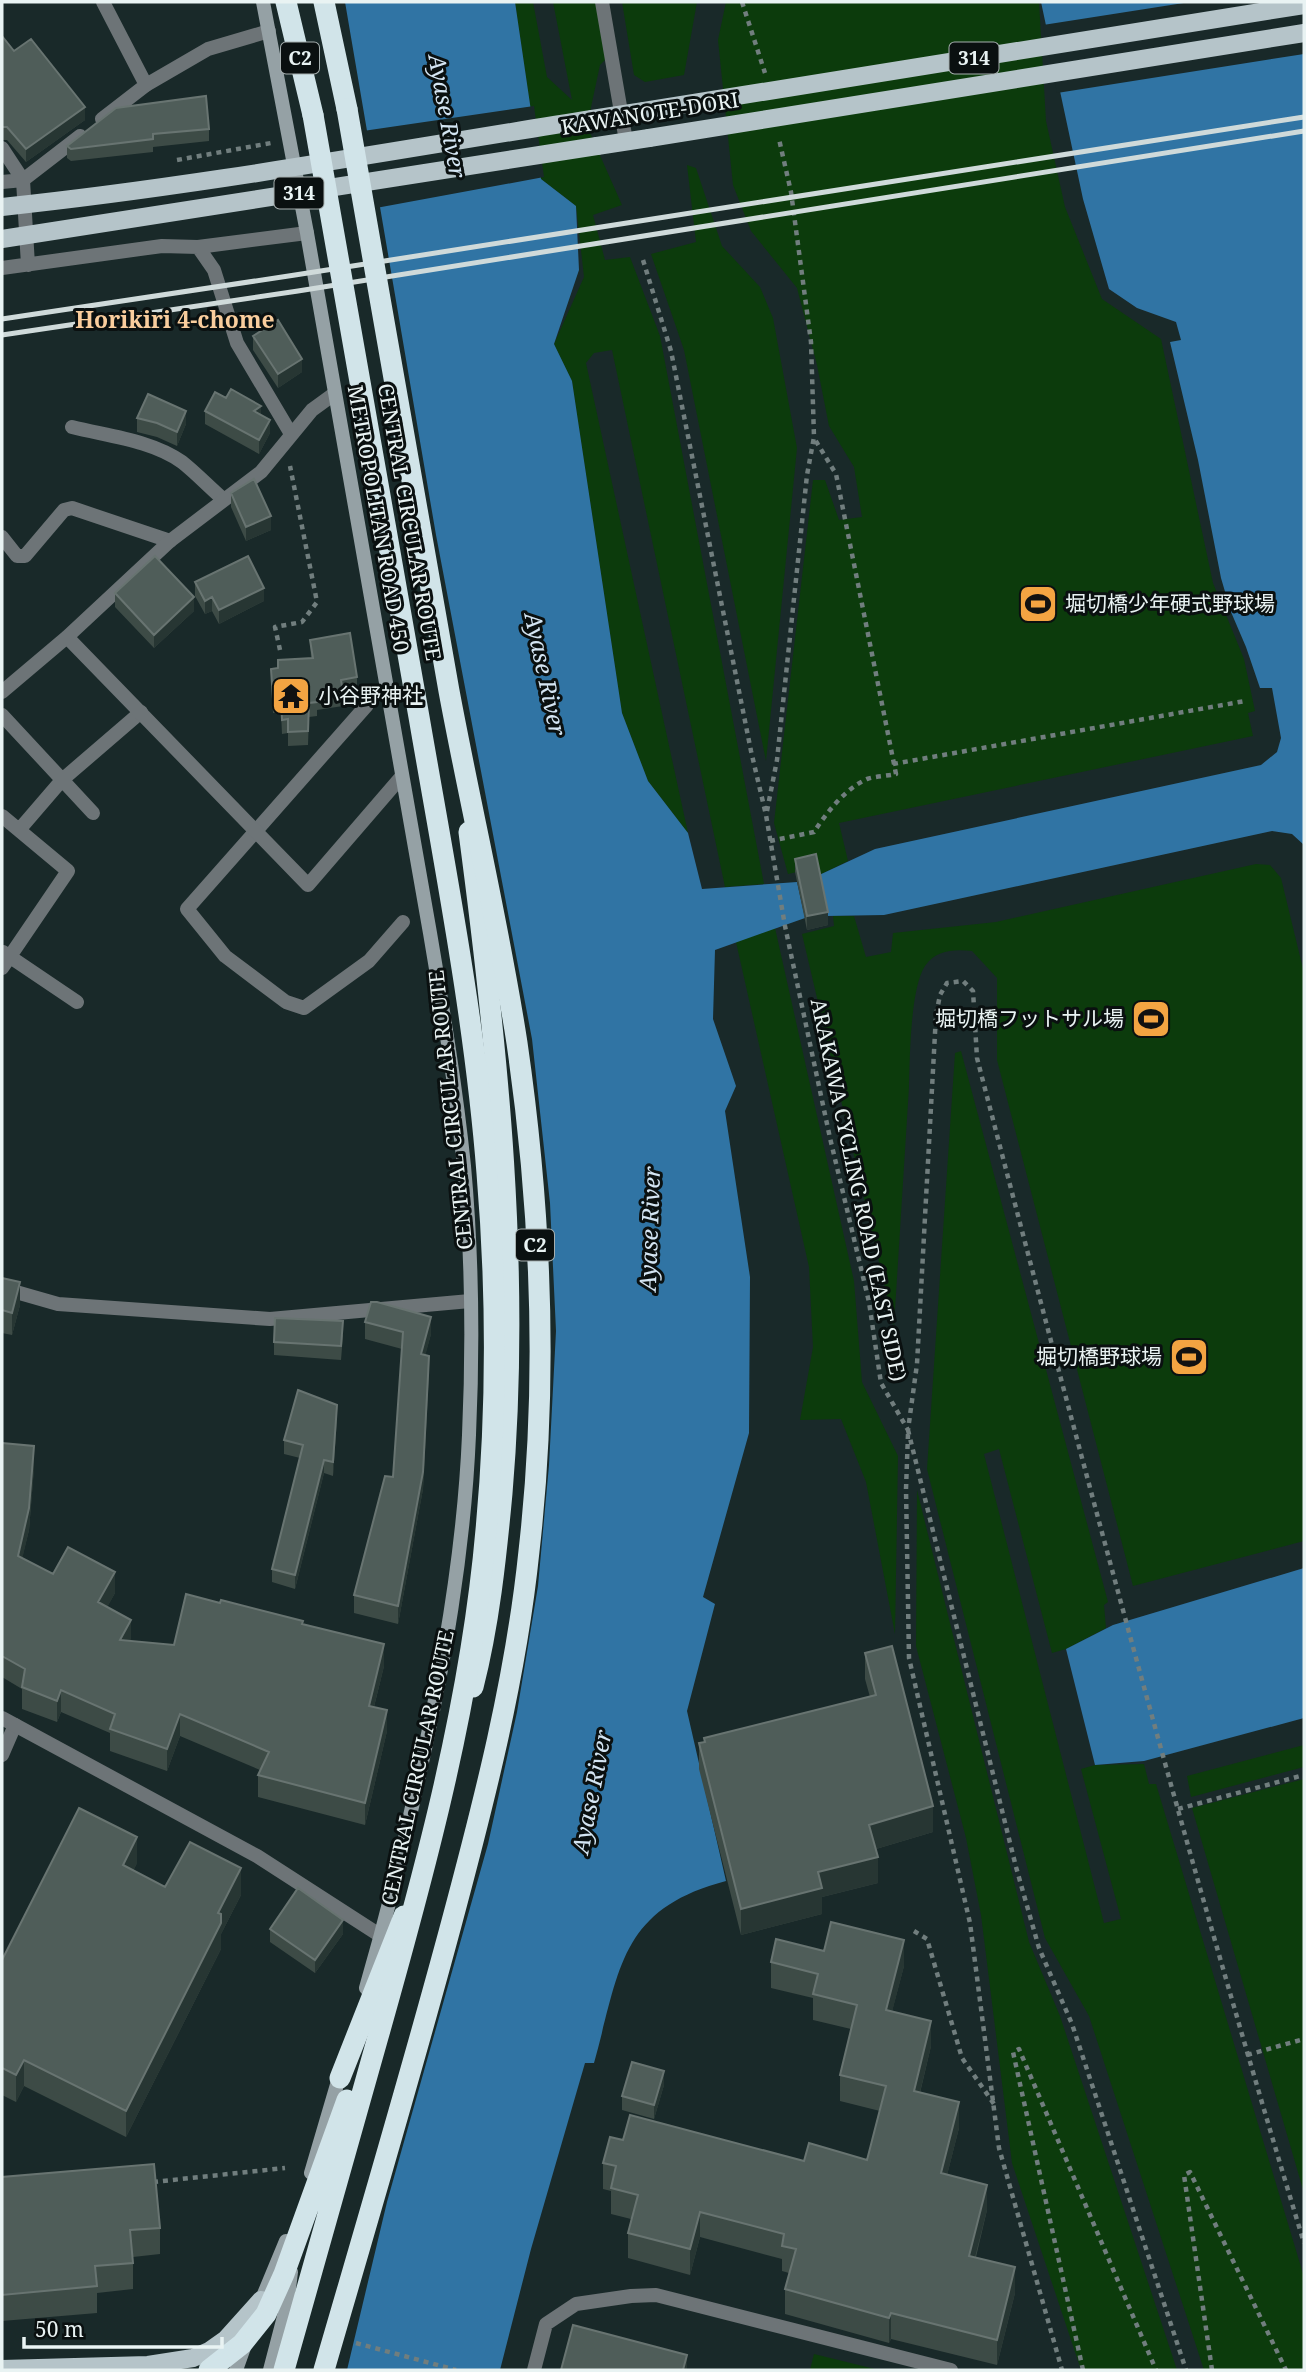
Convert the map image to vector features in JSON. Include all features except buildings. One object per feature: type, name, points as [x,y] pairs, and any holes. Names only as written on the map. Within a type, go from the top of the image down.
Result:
[{"type":"highway","name":"CENTRAL CIRCULAR ROUTE","points":[[284,2370],[400,1961],[433,1831],[467,1676],[486,1532],[495,1385],[487,1172],[469,1018],[313,115],[286,2]]},
{"type":"highway","points":[[295,2],[313,115]]},
{"type":"highway","name":"CENTRAL CIRCULAR ROUTE","points":[[324,2],[347,110]]},
{"type":"highway","name":"CENTRAL CIRCULAR ROUTE","points":[[324,2370],[416,2057],[474,1839],[502,1719],[519,1631],[530,1552],[540,1383],[531,1170],[517,1045],[450,695],[330,2]]},
{"type":"highway","points":[[340,2078],[405,1913],[456,1757],[481,1656],[497,1552],[505,1453],[510,1346],[508,1235],[495,1052],[486,960],[450,695]]},
{"type":"highway","points":[[209,2370],[242,2344],[266,2314],[289,2262],[370,2034],[400,1961]]},
{"type":"main road","name":"METROPOLITAN ROAD 450","points":[[263,2],[307,233],[449,1045],[464,1168],[470,1301],[469,1435],[459,1556],[441,1679],[381,1936],[301,2204]]},
{"type":"main road","name":"KAWANOTE-DORI","points":[[2,207],[271,170],[1304,5]]},
{"type":"main road","name":"KAWANOTE-DORI","points":[[2,239],[1304,33]]},
{"type":"main road","points":[[236,2370],[261,2300],[301,2204]]},
{"type":"main road","points":[[270,2370],[287,2305],[301,2204]]},
{"type":"main road","points":[[2,2370],[148,2365],[193,2358],[226,2339],[261,2300]]},
{"type":"street","points":[[103,2],[146,85]]},
{"type":"street","points":[[602,2],[626,141]]},
{"type":"street","points":[[2,182],[23,180],[146,85],[208,49],[269,31]]},
{"type":"street","points":[[2,148],[23,180],[27,265]]},
{"type":"street","points":[[2,268],[162,246],[198,247],[307,233]]},
{"type":"street","points":[[198,247],[214,270],[237,343],[288,437]]},
{"type":"street","points":[[2,692],[67,637],[170,541],[261,472],[312,410],[334,394]]},
{"type":"street","points":[[72,427],[166,453],[181,462],[223,499]]},
{"type":"street","points":[[2,537],[17,556],[25,556],[64,510],[72,508],[170,541]]},
{"type":"street","points":[[67,637],[308,885],[402,776]]},
{"type":"street","points":[[368,705],[187,909],[225,957],[286,1002],[304,1008],[369,961],[403,922]]},
{"type":"street","points":[[19,830],[62,780],[141,712]]},
{"type":"street","points":[[2,715],[93,813]]},
{"type":"street","points":[[2,816],[68,871],[4,958],[77,1002]]},
{"type":"street","points":[[2,1288],[58,1304],[270,1319],[470,1301]]},
{"type":"street","points":[[2,1755],[8,1721],[257,1856],[381,1936]]},
{"type":"street","points":[[534,2370],[546,2324],[576,2304],[631,2295],[656,2295],[951,2370]]},
{"type":"path","points":[[742,2],[765,75]]},
{"type":"path","points":[[766,815],[777,760],[805,489],[814,437],[811,342],[791,192],[777,127]]},
{"type":"path","points":[[171,161],[271,143]]},
{"type":"path","points":[[643,260],[671,351],[770,841],[814,832],[823,817],[847,793],[868,779],[896,774],[836,474],[814,437]]},
{"type":"path","points":[[280,650],[275,627],[302,622],[317,602],[288,437]]},
{"type":"path","points":[[893,764],[1245,701]]},
{"type":"path","name":"ARAKAWA CYCLING ROAD (EAST SIDE)","points":[[770,841],[775,878],[830,1138],[869,1302],[881,1383],[908,1430]]},
{"type":"path","name":"ARAKAWA CYCLING ROAD (EAST SIDE)","points":[[908,1430],[917,1364],[936,1015],[940,995],[947,984],[963,981],[973,990],[977,1058],[1122,1610],[1178,1810]]},
{"type":"path","points":[[908,1430],[906,1489],[909,1658],[970,1923],[999,2148],[1062,2370]]},
{"type":"path","points":[[908,1430],[1016,1867],[1039,1948],[1072,2024],[1186,2370]]},
{"type":"path","points":[[1304,1775],[1178,1810],[1247,2055],[1304,2243]]},
{"type":"path","points":[[914,1931],[927,1939],[962,2058],[995,2104]]},
{"type":"path","points":[[1247,2055],[1304,2039]]},
{"type":"path","points":[[1083,2370],[1013,2052],[1019,2049],[1156,2370]]},
{"type":"path","points":[[144,2183],[285,2168]]},
{"type":"path","points":[[1212,2370],[1184,2175],[1190,2172],[1286,2370]]},
{"type":"path","points":[[349,2342],[456,2370]]},
{"type":"green space","points":[[515,2],[533,2],[547,77],[572,100],[553,2],[598,2],[608,57],[600,65],[587,126],[622,205],[593,215],[605,260],[630,257],[660,336],[764,884],[725,887],[612,350],[594,353],[586,363],[688,833],[648,781],[622,713],[572,381],[554,344],[584,277],[576,206],[541,179]]},
{"type":"green space","points":[[622,2],[697,2],[684,75],[645,82],[634,75]]},
{"type":"green space","points":[[726,2],[1039,2],[1046,121],[1065,207],[1102,299],[1161,339],[1213,583],[1244,659],[1255,711],[1248,713],[1253,736],[839,823],[848,861],[817,876],[815,868],[788,874],[774,823],[813,480],[825,480],[839,520],[862,517],[854,467],[829,426],[797,288],[751,231],[733,185],[718,40]]},
{"type":"green space","points":[[687,165],[696,168],[722,246],[760,287],[773,318],[797,448],[766,761],[684,350],[651,254],[696,242]]},
{"type":"green space","points":[[1256,864],[1270,865],[1281,878],[1304,973],[1304,1541],[1133,1586],[997,1060],[997,978],[972,951],[959,950],[934,957],[925,966],[920,977],[912,1024],[894,1326],[802,934],[834,926],[833,916],[854,916],[866,957],[891,952],[893,933],[996,922]]},
{"type":"green space","points":[[775,928],[854,1281],[862,1382],[898,1456],[895,1634],[866,1482],[841,1419],[800,1420],[813,1347],[809,1267],[736,942]]},
{"type":"green space","points":[[961,1051],[1108,1602],[1104,1605],[1106,1628],[1066,1649],[1052,1653],[999,1449],[984,1454],[1104,1923],[1121,1919],[1081,1769],[1095,1765],[1144,1764],[1149,1784],[1156,1784],[1304,2277],[1304,2370],[1204,2370],[1089,2016],[1045,1938],[927,1469],[955,1053]]},
{"type":"green space","points":[[917,1490],[1029,1942],[1060,2016],[1177,2370],[1081,2370],[1012,2163],[981,1915],[966,1838],[916,1646]]},
{"type":"green space","points":[[1304,1745],[1304,1767],[1191,1797],[1187,1776]]},
{"type":"green space","points":[[1304,1779],[1304,2193],[1192,1808]]},
{"type":"green space","points":[[814,2354],[879,2370],[810,2370]]},
{"type":"water","name":"Ayase River","points":[[345,2],[515,2],[541,179],[576,206],[579,270],[554,344],[572,381],[622,713],[648,781],[688,833],[702,889],[797,882],[805,918],[715,950],[713,1019],[736,1086],[725,1111],[750,1277],[749,1433],[703,1597],[715,1604],[687,1711],[726,1881],[691,1893],[664,1908],[644,1926],[630,1948],[619,1972],[594,2063],[585,2063],[531,2249],[500,2370],[347,2370],[387,2202],[488,1844],[517,1712],[538,1586],[549,1465],[556,1331],[550,1203],[532,1039],[436,535]]},
{"type":"water","points":[[1041,2],[1304,2],[1304,845],[1292,834],[1272,831],[884,915],[826,916],[817,876],[875,849],[1261,765],[1277,752],[1281,738],[1272,688],[1260,688],[1221,578],[1198,460],[1170,342],[1181,340],[1176,322],[1137,308],[1109,289],[1083,199]]},
{"type":"water","points":[[1304,1568],[1304,1718],[1144,1761],[1095,1765],[1066,1649],[1113,1625]]},
{"type":"pier","points":[[1190,2],[1304,2],[1304,54],[1057,93],[1043,25]]},
{"type":"pier","points":[[534,106],[544,177],[376,208],[363,131]]},
{"type":"railway","points":[[2,319],[1304,117]]},
{"type":"railway","points":[[2,335],[298,291],[1304,131]]},
{"type":"place","name":"堀切橋少年硬式野球場","points":[[1038,604]]},
{"type":"place","name":"小谷野神社","points":[[291,696]]},
{"type":"place","name":"堀切橋フットサル場","points":[[1151,1019]]},
{"type":"place","name":"堀切橋野球場","points":[[1189,1357]]},
{"type":"district","name":"Horikiri 4-chome","points":[[175,320]]}]
